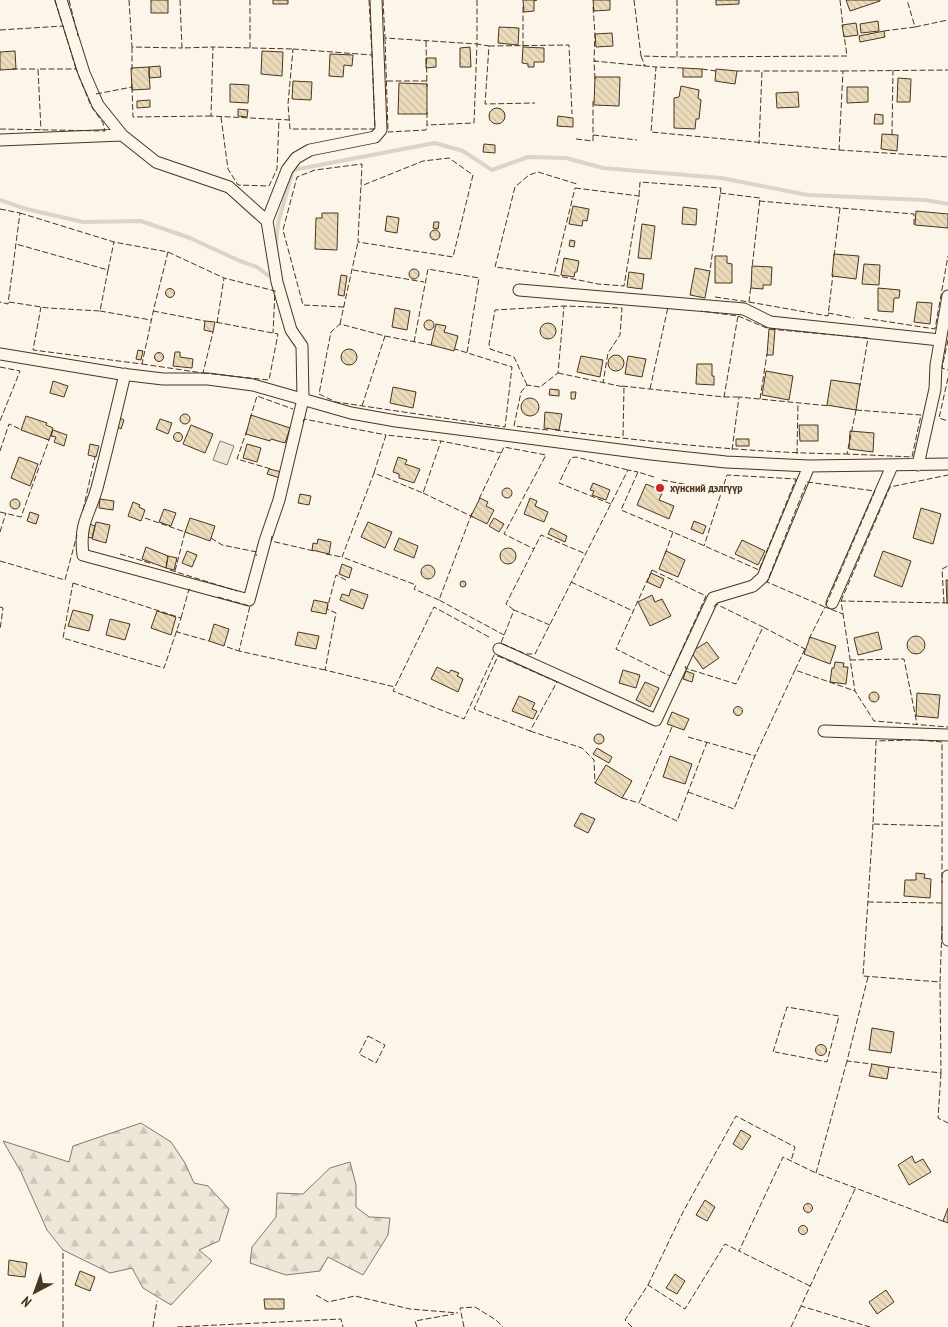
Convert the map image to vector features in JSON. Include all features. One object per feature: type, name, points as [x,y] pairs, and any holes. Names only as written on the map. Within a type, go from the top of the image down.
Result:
[{"type":"street","points":[[61,0],[84,73],[98,105],[122,136],[156,162],[230,186],[267,221]]},
{"type":"street","points":[[125,374],[96,490],[83,526],[81,539],[83,555],[249,600],[265,541],[279,500],[303,399],[302,346],[291,330],[277,282],[267,221],[287,170],[296,158],[310,150],[375,137],[381,130],[376,0]]},
{"type":"street","points":[[0,140],[122,136]]},
{"type":"street","points":[[519,290],[744,309],[770,322],[940,340]]},
{"type":"street","points":[[918,465],[935,389],[936,365],[948,296]]},
{"type":"street","points":[[0,354],[125,374],[235,382],[253,385],[352,413],[496,434],[670,456],[726,462],[809,466],[948,464]]},
{"type":"street","points":[[499,649],[656,720],[713,598],[753,586],[763,577],[809,466]]},
{"type":"street","points":[[832,603],[892,466]]},
{"type":"street","points":[[824,731],[948,735]]},
{"type":"street","points":[[948,876],[948,940]]},
{"type":"green space","points":[[220,441],[234,446],[227,465],[213,460]]},
{"type":"green space","points":[[141,1123],[171,1142],[185,1163],[194,1183],[208,1186],[229,1209],[219,1241],[199,1250],[212,1261],[171,1305],[143,1288],[132,1268],[110,1273],[63,1250],[47,1230],[21,1172],[3,1141],[69,1162],[73,1146]]},
{"type":"green space","points":[[350,1162],[356,1185],[356,1207],[369,1217],[390,1218],[388,1235],[363,1275],[328,1257],[320,1271],[286,1275],[250,1263],[252,1247],[276,1217],[277,1193],[303,1194],[330,1168]]},
{"type":"building","points":[[151,0],[168,0],[168,13],[151,13]]},
{"type":"building","points":[[273,0],[288,0],[288,4],[273,4]]},
{"type":"building","points":[[523,0],[537,0],[534,1],[534,11],[524,12]]},
{"type":"building","points":[[593,0],[610,0],[610,10],[594,11]]},
{"type":"building","points":[[716,0],[739,0],[739,4],[716,5]]},
{"type":"building","points":[[846,0],[880,0],[880,1],[850,11]]},
{"type":"building","points":[[878,21],[879,31],[861,33],[860,24]]},
{"type":"building","points":[[856,23],[858,35],[844,37],[842,25]]},
{"type":"building","points":[[499,27],[519,28],[518,45],[498,43]]},
{"type":"building","points":[[884,31],[885,37],[860,42],[859,36]]},
{"type":"building","points":[[612,33],[613,46],[596,47],[595,34]]},
{"type":"building","points":[[470,47],[471,67],[460,67],[460,48]]},
{"type":"building","points":[[523,47],[544,48],[544,62],[534,62],[534,67],[528,67],[528,64],[522,63]]},
{"type":"building","points":[[15,51],[16,69],[0,70],[0,52]]},
{"type":"building","points":[[262,51],[283,52],[282,76],[261,74]]},
{"type":"building","points":[[330,54],[353,55],[352,66],[344,65],[343,77],[329,76]]},
{"type":"building","points":[[426,58],[436,58],[436,67],[426,68]]},
{"type":"building","points":[[160,66],[161,77],[149,78],[149,67]]},
{"type":"building","points":[[149,67],[150,89],[132,90],[131,68]]},
{"type":"building","points":[[683,68],[702,69],[702,77],[683,77]]},
{"type":"building","points":[[716,69],[737,71],[735,84],[715,81]]},
{"type":"building","points":[[595,77],[620,77],[619,106],[594,105]]},
{"type":"building","points":[[898,78],[911,79],[910,102],[897,102]]},
{"type":"building","points":[[293,81],[312,82],[311,100],[292,99]]},
{"type":"building","points":[[399,83],[427,84],[427,114],[398,114]]},
{"type":"building","points":[[230,84],[249,85],[248,103],[230,102]]},
{"type":"building","points":[[681,86],[699,90],[698,98],[701,100],[699,119],[696,119],[695,129],[674,128],[674,98],[679,97]]},
{"type":"building","points":[[847,87],[868,87],[868,102],[847,103]]},
{"type":"building","points":[[798,92],[799,107],[777,108],[776,93]]},
{"type":"building","points":[[150,100],[150,107],[137,108],[137,101]]},
{"type":"building","points":[[494,108],[500,108],[505,113],[503,122],[494,124],[489,119],[489,113]]},
{"type":"building","points":[[238,109],[248,110],[247,117],[238,116]]},
{"type":"building","points":[[875,114],[883,115],[883,124],[874,124]]},
{"type":"building","points":[[558,116],[573,118],[573,127],[557,126]]},
{"type":"building","points":[[882,134],[898,135],[897,151],[881,149]]},
{"type":"building","points":[[484,144],[495,145],[495,153],[483,152]]},
{"type":"building","points":[[573,206],[589,209],[587,221],[583,220],[582,226],[569,224]]},
{"type":"building","points":[[683,207],[697,209],[696,225],[682,224]]},
{"type":"building","points":[[916,211],[948,214],[948,228],[915,225]]},
{"type":"building","points":[[322,213],[338,213],[337,250],[315,249],[316,218],[322,218]]},
{"type":"building","points":[[387,216],[399,218],[397,233],[385,231]]},
{"type":"building","points":[[434,222],[439,222],[438,229],[433,228]]},
{"type":"building","points":[[642,224],[655,226],[651,259],[638,258]]},
{"type":"building","points":[[435,230],[440,235],[435,240],[430,235]]},
{"type":"building","points":[[570,240],[575,241],[574,247],[569,246]]},
{"type":"building","points":[[834,254],[859,256],[856,279],[832,276]]},
{"type":"building","points":[[715,256],[727,256],[727,263],[732,264],[732,283],[715,283]]},
{"type":"building","points":[[564,258],[579,261],[574,277],[561,275]]},
{"type":"building","points":[[864,264],[880,265],[879,285],[862,284]]},
{"type":"building","points":[[752,266],[772,267],[771,285],[763,285],[763,289],[751,288]]},
{"type":"building","points":[[695,268],[710,271],[705,298],[690,295]]},
{"type":"building","points":[[414,269],[419,274],[414,279],[409,274]]},
{"type":"building","points":[[629,272],[644,274],[642,289],[627,287]]},
{"type":"building","points":[[341,275],[347,276],[344,296],[338,295]]},
{"type":"building","points":[[170,288],[175,293],[170,298],[165,293]]},
{"type":"building","points":[[878,288],[900,290],[899,298],[894,298],[893,312],[878,311]]},
{"type":"building","points":[[917,302],[932,303],[930,324],[914,322]]},
{"type":"building","points":[[395,308],[410,311],[407,330],[392,327]]},
{"type":"building","points":[[429,320],[434,325],[429,330],[424,325]]},
{"type":"building","points":[[205,321],[215,322],[213,332],[204,330]]},
{"type":"building","points":[[545,323],[551,323],[556,328],[554,337],[545,339],[540,334],[540,328]]},
{"type":"building","points":[[436,324],[446,326],[444,332],[458,336],[454,351],[431,345]]},
{"type":"building","points":[[769,329],[775,329],[773,355],[767,355]]},
{"type":"building","points":[[349,349],[357,357],[349,365],[341,357]]},
{"type":"building","points":[[138,350],[143,351],[141,360],[136,359]]},
{"type":"building","points":[[159,352],[164,357],[159,362],[154,357]]},
{"type":"building","points":[[175,352],[180,352],[180,357],[193,359],[192,368],[173,366]]},
{"type":"building","points":[[616,355],[624,363],[616,371],[608,363]]},
{"type":"building","points":[[581,356],[603,360],[600,377],[577,372]]},
{"type":"building","points":[[628,356],[646,359],[642,377],[625,374]]},
{"type":"building","points":[[697,364],[712,364],[714,385],[696,384]]},
{"type":"building","points":[[766,371],[793,376],[789,400],[762,395]]},
{"type":"building","points":[[831,380],[860,384],[856,410],[827,405]]},
{"type":"building","points":[[53,381],[68,386],[64,397],[50,393]]},
{"type":"building","points":[[393,387],[416,392],[413,408],[390,403]]},
{"type":"building","points":[[550,389],[559,390],[559,396],[549,395]]},
{"type":"building","points":[[571,392],[576,392],[575,399],[571,399]]},
{"type":"building","points":[[530,398],[536,401],[539,407],[536,413],[530,416],[524,413],[521,407],[524,401]]},
{"type":"building","points":[[545,412],[562,414],[559,430],[544,428]]},
{"type":"building","points":[[185,414],[190,419],[185,424],[180,419]]},
{"type":"building","points":[[251,415],[290,428],[285,443],[246,434]]},
{"type":"building","points":[[26,416],[47,423],[46,425],[53,428],[49,440],[21,430]]},
{"type":"building","points":[[120,418],[124,420],[121,429],[117,427]]},
{"type":"building","points":[[160,419],[172,423],[168,434],[156,429]]},
{"type":"building","points":[[191,425],[213,434],[205,453],[183,444]]},
{"type":"building","points":[[799,425],[818,425],[818,441],[800,441]]},
{"type":"building","points":[[53,430],[67,435],[64,446],[54,442],[56,437],[51,436]]},
{"type":"building","points":[[850,431],[874,433],[873,452],[849,449]]},
{"type":"building","points":[[178,432],[183,437],[178,442],[173,437]]},
{"type":"building","points":[[736,439],[749,439],[749,446],[736,446]]},
{"type":"building","points":[[90,444],[99,446],[96,457],[88,455]]},
{"type":"building","points":[[247,444],[261,448],[257,462],[243,458]]},
{"type":"building","points":[[19,457],[38,464],[30,486],[11,478]]},
{"type":"building","points":[[398,457],[407,460],[405,464],[420,469],[414,483],[399,478],[399,474],[393,472]]},
{"type":"building","points":[[269,469],[282,472],[280,478],[267,474]]},
{"type":"building","points":[[593,483],[610,490],[606,500],[592,495],[594,491],[590,490]]},
{"type":"building","points":[[646,484],[663,491],[659,500],[674,506],[669,519],[637,505]]},
{"type":"building","points":[[507,488],[512,493],[507,498],[502,493]]},
{"type":"building","points":[[300,494],[311,496],[309,505],[298,503]]},
{"type":"building","points":[[480,498],[488,502],[486,506],[494,510],[487,524],[471,516]]},
{"type":"building","points":[[530,498],[537,501],[535,506],[548,512],[544,522],[524,514]]},
{"type":"building","points":[[15,499],[20,504],[15,509],[10,504]]},
{"type":"building","points":[[100,499],[114,501],[113,510],[99,508]]},
{"type":"building","points":[[133,502],[145,510],[141,521],[128,516]]},
{"type":"building","points":[[921,508],[941,514],[933,544],[913,538]]},
{"type":"building","points":[[164,509],[176,513],[171,526],[159,522]]},
{"type":"building","points":[[30,512],[39,515],[36,524],[27,521]]},
{"type":"building","points":[[190,518],[215,526],[210,541],[185,532]]},
{"type":"building","points":[[494,518],[504,524],[499,532],[489,526]]},
{"type":"building","points":[[694,521],[706,526],[703,534],[691,529]]},
{"type":"building","points":[[96,522],[110,525],[106,543],[92,539]]},
{"type":"building","points":[[368,522],[392,532],[385,548],[361,537]]},
{"type":"building","points":[[87,523],[95,526],[92,538],[83,536]]},
{"type":"building","points":[[551,528],[567,536],[565,542],[548,534]]},
{"type":"building","points":[[399,538],[418,546],[414,558],[394,550]]},
{"type":"building","points":[[318,539],[331,542],[329,554],[312,550],[313,543],[317,544]]},
{"type":"building","points":[[742,540],[765,551],[758,565],[735,554]]},
{"type":"building","points":[[146,547],[168,556],[166,568],[142,559]]},
{"type":"building","points":[[505,548],[511,548],[516,553],[514,562],[505,564],[500,559],[500,553]]},
{"type":"building","points":[[187,551],[197,555],[192,567],[182,563]]},
{"type":"building","points":[[666,551],[685,560],[678,577],[659,569]]},
{"type":"building","points":[[883,551],[911,561],[902,587],[874,576]]},
{"type":"building","points":[[168,556],[177,558],[174,570],[166,568]]},
{"type":"building","points":[[342,564],[352,568],[349,578],[339,574]]},
{"type":"building","points":[[425,565],[431,565],[435,572],[431,579],[425,579],[421,575],[421,569]]},
{"type":"building","points":[[651,573],[664,579],[660,588],[647,582]]},
{"type":"building","points":[[946,580],[948,580],[948,603],[947,603]]},
{"type":"building","points":[[463,581],[466,584],[463,587],[460,584]]},
{"type":"building","points":[[351,589],[368,595],[363,609],[340,600],[342,594],[349,596]]},
{"type":"building","points":[[652,595],[655,602],[662,599],[671,616],[650,626],[638,602]]},
{"type":"building","points":[[314,600],[328,603],[326,614],[311,611]]},
{"type":"building","points":[[73,610],[93,615],[89,631],[68,626]]},
{"type":"building","points":[[157,611],[176,617],[171,635],[151,628]]},
{"type":"building","points":[[110,619],[130,624],[125,640],[106,635]]},
{"type":"building","points":[[214,624],[229,629],[224,646],[209,641]]},
{"type":"building","points":[[298,632],[319,636],[316,649],[295,645]]},
{"type":"building","points":[[878,632],[882,649],[858,655],[854,638]]},
{"type":"building","points":[[916,636],[922,639],[925,645],[922,651],[916,654],[910,651],[907,645],[910,639]]},
{"type":"building","points":[[810,637],[836,646],[830,664],[804,654]]},
{"type":"building","points":[[707,642],[719,658],[703,669],[691,652]]},
{"type":"building","points":[[835,662],[844,663],[843,667],[848,667],[846,684],[830,682]]},
{"type":"building","points":[[437,667],[449,673],[451,670],[459,673],[457,676],[463,679],[458,692],[431,679]]},
{"type":"building","points":[[623,670],[640,675],[636,688],[619,683]]},
{"type":"building","points":[[686,671],[694,674],[692,682],[683,679]]},
{"type":"building","points":[[645,682],[659,688],[650,707],[636,700]]},
{"type":"building","points":[[874,692],[879,697],[874,702],[869,697]]},
{"type":"building","points":[[917,693],[940,695],[938,718],[916,716]]},
{"type":"building","points":[[519,696],[535,703],[532,709],[537,711],[533,719],[512,711]]},
{"type":"building","points":[[738,706],[743,711],[738,716],[733,711]]},
{"type":"building","points":[[672,712],[689,719],[684,730],[667,724]]},
{"type":"building","points":[[599,734],[604,739],[599,744],[594,739]]},
{"type":"building","points":[[597,748],[612,757],[609,763],[593,754]]},
{"type":"building","points":[[670,756],[692,764],[685,784],[663,777]]},
{"type":"building","points":[[606,765],[632,781],[622,798],[595,783]]},
{"type":"building","points":[[581,813],[595,819],[588,833],[574,826]]},
{"type":"building","points":[[916,873],[925,874],[924,878],[931,879],[930,898],[904,896],[905,880],[916,880]]},
{"type":"building","points":[[872,1028],[894,1032],[891,1053],[869,1050]]},
{"type":"building","points":[[821,1044],[827,1050],[821,1056],[815,1050]]},
{"type":"building","points":[[872,1064],[889,1067],[887,1079],[869,1076]]},
{"type":"building","points":[[741,1130],[751,1136],[742,1150],[733,1144]]},
{"type":"building","points":[[912,1156],[915,1163],[923,1159],[931,1172],[909,1185],[898,1165]]},
{"type":"building","points":[[705,1200],[715,1207],[707,1221],[696,1215]]},
{"type":"building","points":[[808,1204],[812,1208],[808,1212],[804,1208]]},
{"type":"building","points":[[948,1208],[948,1223],[943,1221]]},
{"type":"building","points":[[803,1226],[807,1230],[803,1234],[799,1230]]},
{"type":"building","points":[[9,1260],[27,1263],[25,1277],[8,1275]]},
{"type":"building","points":[[80,1271],[95,1277],[90,1291],[75,1285]]},
{"type":"building","points":[[675,1274],[685,1281],[677,1294],[666,1288]]},
{"type":"building","points":[[886,1290],[894,1302],[877,1314],[869,1302]]},
{"type":"building","points":[[264,1299],[284,1299],[284,1309],[265,1309]]},
{"type":"waterway","points":[[276,245],[278,223],[293,170],[435,143],[463,151],[492,170],[528,157],[566,158],[603,168],[721,178],[808,195],[925,200],[948,204]]},
{"type":"waterway","points":[[0,200],[26,209],[83,222],[141,221],[190,238],[257,267],[274,280]]},
{"type":"fence","points":[[55,0],[63,26]]},
{"type":"fence","points":[[69,0],[78,36]]},
{"type":"fence","points":[[129,0],[132,47],[182,48]]},
{"type":"fence","points":[[180,0],[182,48],[213,47]]},
{"type":"fence","points":[[250,0],[250,48]]},
{"type":"fence","points":[[369,0],[372,55]]},
{"type":"fence","points":[[383,0],[385,38],[477,44],[474,123],[427,125],[427,112]]},
{"type":"fence","points":[[477,0],[477,44],[489,46],[485,104],[535,103]]},
{"type":"fence","points":[[634,0],[641,56],[677,57]]},
{"type":"fence","points":[[677,0],[677,57],[847,56],[844,35]]},
{"type":"fence","points":[[840,0],[843,27]]},
{"type":"fence","points":[[884,31],[915,27],[907,0]]},
{"type":"fence","points":[[523,7],[523,47]]},
{"type":"fence","points":[[593,7],[594,61],[596,61]]},
{"type":"fence","points":[[915,27],[948,20]]},
{"type":"fence","points":[[0,30],[63,26],[76,69]]},
{"type":"fence","points":[[385,38],[388,132],[426,130],[427,125]]},
{"type":"fence","points":[[426,41],[427,87]]},
{"type":"fence","points":[[489,46],[569,45],[572,114]]},
{"type":"fence","points":[[132,47],[132,71]]},
{"type":"fence","points":[[290,120],[211,116],[213,47],[293,49]]},
{"type":"fence","points":[[293,49],[372,55],[375,129],[290,129],[288,104],[293,49]]},
{"type":"fence","points":[[641,56],[645,66],[643,65]]},
{"type":"fence","points":[[595,79],[594,61],[656,67]]},
{"type":"fence","points":[[683,68],[656,67],[651,132],[839,150],[843,71],[762,71],[759,144]]},
{"type":"fence","points":[[12,69],[38,69]]},
{"type":"fence","points":[[0,129],[105,131],[103,123],[91,106],[76,69],[38,69],[41,130]]},
{"type":"fence","points":[[702,69],[716,71]]},
{"type":"fence","points":[[892,135],[893,70]]},
{"type":"fence","points":[[843,71],[948,70]]},
{"type":"fence","points":[[737,71],[762,71]]},
{"type":"fence","points":[[387,81],[427,81]]},
{"type":"fence","points":[[96,94],[132,87],[132,83]]},
{"type":"fence","points":[[132,87],[133,117],[211,116]]},
{"type":"fence","points":[[576,139],[593,141],[593,101]]},
{"type":"fence","points":[[221,117],[228,169],[238,185],[269,186],[277,169],[279,119]]},
{"type":"fence","points":[[593,135],[637,140]]},
{"type":"fence","points":[[839,150],[948,157]]},
{"type":"fence","points":[[344,307],[303,305],[283,230],[297,177],[315,170],[362,164],[358,242],[453,257],[473,175],[449,158],[423,161],[361,186]]},
{"type":"fence","points":[[554,275],[495,267],[515,187],[529,175],[538,172],[577,184]]},
{"type":"fence","points":[[639,196],[640,182],[721,188],[710,271]]},
{"type":"fence","points":[[575,188],[639,196],[624,286],[598,284],[554,275],[575,188]]},
{"type":"fence","points":[[720,193],[760,198],[752,268]]},
{"type":"fence","points":[[759,201],[840,208]]},
{"type":"fence","points":[[834,256],[840,208],[914,214],[914,225]]},
{"type":"fence","points":[[0,209],[20,213],[8,304],[0,302]]},
{"type":"fence","points":[[20,213],[114,242],[168,252],[142,364],[33,350],[41,307]]},
{"type":"fence","points":[[108,270],[114,242]]},
{"type":"fence","points":[[340,324],[358,242]]},
{"type":"fence","points":[[9,302],[48,308],[100,311],[108,270],[16,244]]},
{"type":"fence","points":[[168,252],[224,278]]},
{"type":"fence","points":[[864,318],[935,329],[948,256]]},
{"type":"fence","points":[[414,342],[428,269],[479,278],[467,353]]},
{"type":"fence","points":[[353,270],[424,282]]},
{"type":"fence","points":[[749,302],[828,316],[833,274]]},
{"type":"fence","points":[[217,323],[224,278],[275,291],[273,333]]},
{"type":"fence","points":[[715,297],[749,302],[751,285]]},
{"type":"fence","points":[[527,385],[514,357],[490,349],[489,344],[495,310],[564,306]]},
{"type":"fence","points":[[548,430],[514,426],[521,392],[527,385],[540,387],[558,373],[564,306],[622,308],[620,335],[608,353],[603,383]]},
{"type":"fence","points":[[650,389],[668,307]]},
{"type":"fence","points":[[100,311],[151,320]]},
{"type":"fence","points":[[153,311],[205,321]]},
{"type":"fence","points":[[622,386],[724,397],[738,316],[701,311]]},
{"type":"fence","points":[[828,313],[854,318]]},
{"type":"fence","points":[[738,316],[769,329],[868,338],[860,386]]},
{"type":"fence","points":[[203,373],[269,380],[278,334],[215,322]]},
{"type":"fence","points":[[362,406],[385,336],[340,324],[331,332],[319,394],[336,402],[505,427],[512,367],[455,349]]},
{"type":"fence","points":[[142,364],[203,373],[213,332]]},
{"type":"fence","points":[[385,336],[431,345]]},
{"type":"fence","points":[[948,340],[942,368],[948,370]]},
{"type":"fence","points":[[760,399],[767,354]]},
{"type":"fence","points":[[0,367],[20,371],[0,421]]},
{"type":"fence","points":[[558,373],[624,387],[623,438]]},
{"type":"fence","points":[[948,378],[939,418],[948,421]]},
{"type":"fence","points":[[250,419],[257,396],[293,409]]},
{"type":"fence","points":[[724,397],[739,397]]},
{"type":"fence","points":[[732,450],[739,397],[830,406]]},
{"type":"fence","points":[[797,454],[798,403]]},
{"type":"fence","points":[[856,410],[921,415],[912,457],[847,454],[856,410]]},
{"type":"fence","points":[[303,422],[304,419],[386,435]]},
{"type":"fence","points":[[0,451],[9,424],[22,430]]},
{"type":"fence","points":[[247,430],[237,459],[271,469]]},
{"type":"fence","points":[[555,430],[664,443],[737,449],[847,454]]},
{"type":"fence","points":[[374,473],[386,435],[441,441]]},
{"type":"fence","points":[[0,512],[21,517],[49,440],[46,439]]},
{"type":"fence","points":[[439,600],[414,589],[416,585],[342,557],[374,473],[423,493],[441,441],[501,453]]},
{"type":"fence","points":[[479,499],[504,447],[546,455],[504,534],[534,549]]},
{"type":"fence","points":[[83,510],[95,457]]},
{"type":"fence","points":[[611,504],[559,483],[571,458],[576,457],[628,470]]},
{"type":"fence","points":[[550,625],[514,610],[501,643],[526,654],[535,654],[628,470],[638,472]]},
{"type":"fence","points":[[654,477],[638,472],[621,510],[673,532]]},
{"type":"fence","points":[[665,554],[673,532],[759,570],[796,479],[727,475],[704,546]]},
{"type":"fence","points":[[841,601],[890,487],[948,475]]},
{"type":"fence","points":[[662,480],[721,491]]},
{"type":"fence","points":[[807,482],[875,491],[825,607],[767,582],[807,482]]},
{"type":"fence","points":[[423,493],[473,517]]},
{"type":"fence","points":[[0,532],[6,513]]},
{"type":"fence","points":[[472,513],[439,600],[504,635]]},
{"type":"fence","points":[[145,518],[185,532],[175,571]]},
{"type":"fence","points":[[0,561],[65,580],[77,535]]},
{"type":"fence","points":[[514,610],[506,604],[541,535],[586,554]]},
{"type":"fence","points":[[272,536],[271,541],[314,551]]},
{"type":"fence","points":[[211,538],[222,545],[257,552],[256,556]]},
{"type":"fence","points":[[120,554],[153,564]]},
{"type":"fence","points":[[326,554],[342,557]]},
{"type":"fence","points":[[944,603],[942,569],[948,566]]},
{"type":"fence","points":[[170,570],[237,591]]},
{"type":"fence","points":[[652,570],[706,596],[670,676],[616,649],[652,570]]},
{"type":"fence","points":[[346,580],[336,575],[327,609],[336,613],[325,670],[395,687]]},
{"type":"fence","points":[[571,582],[633,611]]},
{"type":"fence","points":[[73,583],[181,618],[164,668],[63,638],[73,583]]},
{"type":"fence","points":[[181,618],[189,589],[192,590]]},
{"type":"fence","points":[[218,597],[250,606],[239,651],[325,670]]},
{"type":"fence","points":[[948,603],[841,601],[855,691],[874,721],[948,727]]},
{"type":"fence","points":[[714,607],[716,604],[763,627]]},
{"type":"fence","points":[[0,607],[3,608],[0,630]]},
{"type":"fence","points":[[489,637],[434,607],[393,691],[464,719],[495,653]]},
{"type":"fence","points":[[809,639],[825,607],[843,614]]},
{"type":"fence","points":[[686,666],[685,668],[736,684],[763,627],[805,649]]},
{"type":"fence","points":[[177,630],[177,632],[209,641]]},
{"type":"fence","points":[[227,647],[239,651]]},
{"type":"fence","points":[[805,649],[795,670],[855,691]]},
{"type":"fence","points":[[498,656],[557,682],[530,731],[474,709],[498,656]]},
{"type":"fence","points":[[850,660],[904,659],[917,724]]},
{"type":"fence","points":[[688,792],[734,809],[755,756],[795,670]]},
{"type":"fence","points":[[672,727],[639,803],[677,821],[707,742]]},
{"type":"fence","points":[[530,731],[582,748],[594,760],[595,783]]},
{"type":"fence","points":[[688,737],[755,756]]},
{"type":"fence","points":[[911,740],[876,741],[873,824],[942,826]]},
{"type":"fence","points":[[919,740],[942,742],[942,883]]},
{"type":"fence","points":[[622,798],[639,803]]},
{"type":"fence","points":[[873,824],[863,976],[940,982],[942,926]]},
{"type":"fence","points":[[868,902],[942,903],[942,901]]},
{"type":"fence","points":[[868,977],[847,1061],[872,1064]]},
{"type":"fence","points":[[889,1067],[941,1073],[940,982]]},
{"type":"fence","points":[[773,1052],[787,1007],[839,1016],[827,1062],[775,1052]]},
{"type":"fence","points":[[368,1036],[385,1045],[376,1063],[359,1054],[368,1036]]},
{"type":"fence","points":[[847,1061],[816,1173],[945,1222]]},
{"type":"fence","points":[[941,1073],[938,1118],[948,1123]]},
{"type":"fence","points":[[648,1285],[683,1212],[736,1116],[795,1147],[791,1161]]},
{"type":"fence","points":[[810,1286],[739,1251],[783,1157],[816,1173]]},
{"type":"fence","points":[[855,1189],[801,1306],[870,1327]]},
{"type":"fence","points":[[632,1327],[625,1320],[648,1285],[685,1309],[725,1244],[739,1251]]},
{"type":"fence","points":[[63,1250],[63,1327]]},
{"type":"fence","points":[[316,1295],[328,1302],[355,1296],[410,1309],[458,1313]]},
{"type":"fence","points":[[153,1327],[157,1301]]},
{"type":"fence","points":[[791,1327],[801,1306]]},
{"type":"fence","points":[[464,1327],[460,1308],[475,1307],[496,1320],[503,1327]]},
{"type":"fence","points":[[417,1327],[415,1321],[454,1314]]},
{"type":"fence","points":[[177,1327],[341,1319],[343,1327]]},
{"type":"place","name":"хүнсний дэлгүүр","points":[[660,488]]}]
